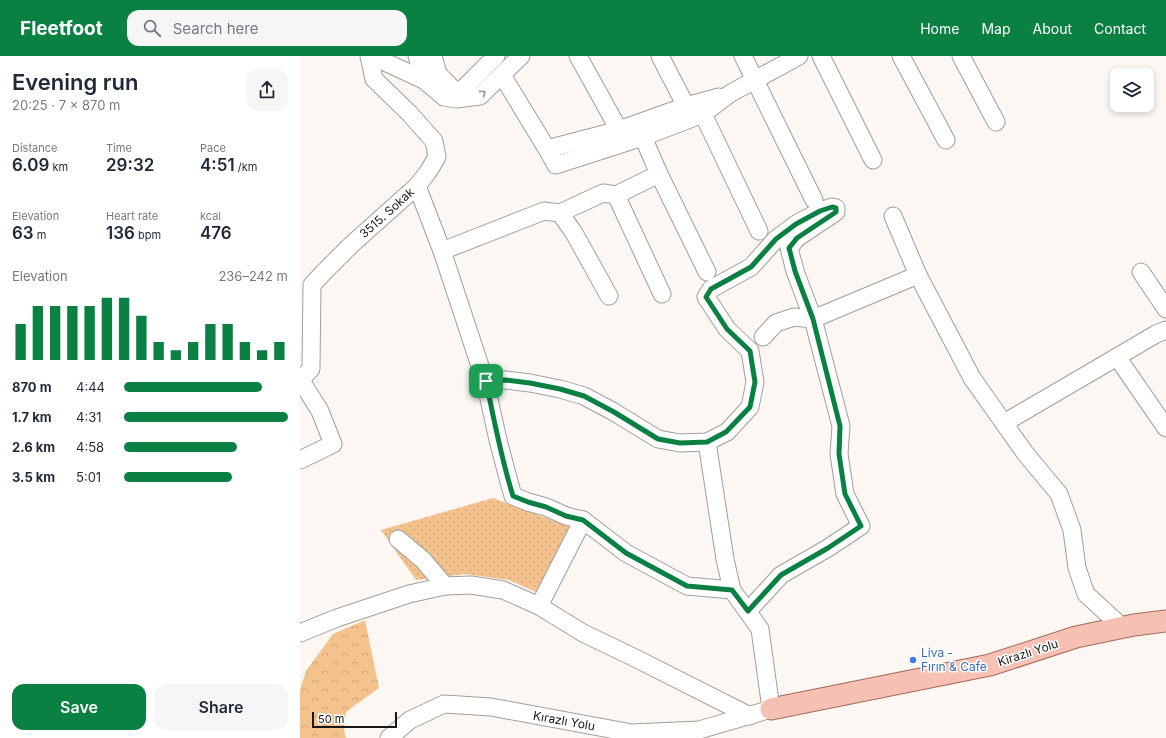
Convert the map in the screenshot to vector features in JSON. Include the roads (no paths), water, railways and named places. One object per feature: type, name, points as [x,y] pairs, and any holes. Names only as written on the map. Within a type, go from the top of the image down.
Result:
[{"type":"main road","name":"Kirazlı Yolu","points":[[771,709],[990,665],[1076,637],[1122,627],[1166,621]]},
{"type":"street","name":"3515. Sokak","points":[[301,379],[311,369],[306,308],[312,285],[351,244],[417,186],[437,158],[434,141],[374,79],[368,56]]},
{"type":"street","points":[[372,56],[431,77],[458,94],[496,56]]},
{"type":"street","points":[[417,56],[444,97],[456,100],[480,96],[521,56]]},
{"type":"street","points":[[431,77],[433,56]]},
{"type":"street","points":[[578,56],[619,130]]},
{"type":"street","points":[[660,56],[686,106]]},
{"type":"street","points":[[744,56],[814,200]]},
{"type":"street","points":[[502,75],[556,165],[643,137],[703,114],[731,93],[799,56]]},
{"type":"street","points":[[821,56],[873,160]]},
{"type":"street","points":[[901,56],[946,140]]},
{"type":"street","points":[[961,56],[996,122]]},
{"type":"street","points":[[547,149],[619,130],[686,106],[731,93]]},
{"type":"street","points":[[703,114],[759,231]]},
{"type":"street","points":[[643,137],[659,174],[707,272]]},
{"type":"street","points":[[442,251],[544,211],[560,213],[604,193],[616,195],[659,174]]},
{"type":"street","points":[[417,186],[442,251],[486,381],[498,440],[513,496],[546,507],[566,516],[583,520],[626,553],[687,586],[732,590]]},
{"type":"street","points":[[616,195],[662,294]]},
{"type":"street","points":[[486,381],[506,380],[560,389],[584,396],[614,412],[658,439],[680,443],[707,442],[726,432],[750,407],[755,382],[750,351],[727,329],[706,297],[711,289],[751,267],[776,239],[791,228],[820,211],[832,207],[836,208],[836,212],[797,238],[789,248],[795,271],[813,319],[840,426],[839,454],[845,494],[861,526],[828,548],[781,575],[748,611]]},
{"type":"street","points":[[560,213],[574,233],[609,296]]},
{"type":"street","points":[[893,216],[918,275],[972,378],[1025,453],[1059,494],[1072,530],[1077,568],[1086,594],[1122,627]]},
{"type":"street","points":[[1141,272],[1166,309]]},
{"type":"street","points":[[763,337],[776,323],[794,317],[813,319],[918,275]]},
{"type":"street","points":[[1004,423],[1117,356],[1166,330]]},
{"type":"street","points":[[1117,356],[1166,428]]},
{"type":"street","points":[[300,460],[333,444],[320,411],[301,379]]},
{"type":"street","points":[[707,442],[718,515],[732,590],[760,629],[771,709]]},
{"type":"street","points":[[539,606],[583,520]]},
{"type":"street","points":[[398,539],[423,560],[444,586]]},
{"type":"street","points":[[300,633],[337,618],[409,594],[444,586],[471,585],[503,590],[539,606],[583,633],[750,716]]},
{"type":"street","name":"Kırazlı Yolu","points":[[389,738],[410,720],[444,704],[491,708],[632,733],[699,730],[771,709]]},
{"type":"place","name":"Liva - Fırın & Cafe","points":[[913,660]]}]
